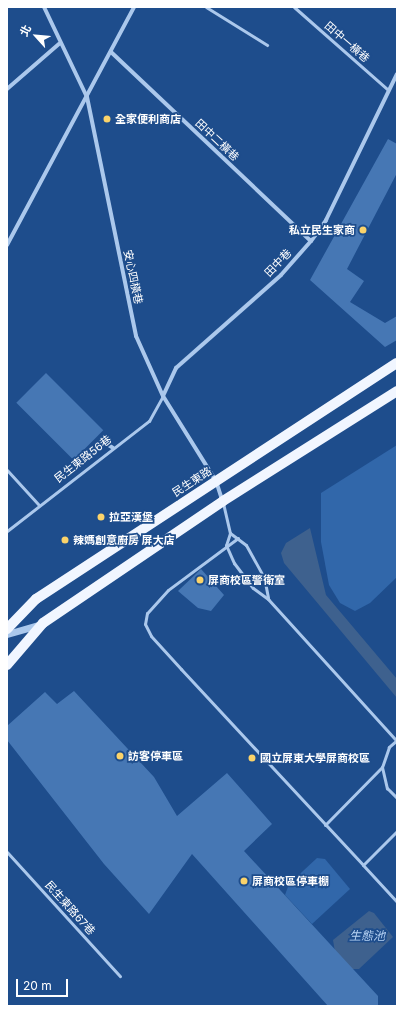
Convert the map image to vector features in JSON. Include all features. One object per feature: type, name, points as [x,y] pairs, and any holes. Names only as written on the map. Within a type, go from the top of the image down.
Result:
[{"type":"main road","name":"民生東路","points":[[7,629],[36,600],[397,363]]},
{"type":"main road","points":[[7,665],[43,623],[223,501],[397,391]]},
{"type":"street","name":"安心四橫巷","points":[[44,7],[59,44],[87,97],[136,336],[163,396],[216,481],[223,501]]},
{"type":"street","points":[[7,245],[134,7]]},
{"type":"street","points":[[7,88],[59,44]]},
{"type":"street","name":"田中二橫巷","points":[[111,52],[311,241]]},
{"type":"street","name":"田中巷","points":[[163,396],[176,368],[281,275],[311,241],[326,220],[397,74]]},
{"type":"street","points":[[79,463],[102,441],[113,448]]},
{"type":"street","points":[[7,634],[43,623]]},
{"type":"lane","points":[[206,7],[267,45]]},
{"type":"lane","name":"田中一橫巷","points":[[294,7],[388,90]]},
{"type":"lane","name":"民生東路56巷","points":[[7,531],[149,421],[163,396]]},
{"type":"lane","points":[[7,470],[39,505]]},
{"type":"lane","points":[[223,501],[230,533],[226,546],[253,588],[268,599],[397,740],[384,756],[382,767],[387,788],[397,798]]},
{"type":"lane","points":[[230,533],[238,538],[264,577],[268,599]]},
{"type":"lane","points":[[238,538],[154,602],[147,613],[145,624],[166,653],[397,902]]},
{"type":"lane","points":[[325,825],[382,767]]},
{"type":"lane","points":[[363,865],[397,831]]},
{"type":"lane","name":"民生東路67巷","points":[[7,852],[120,976]]},
{"type":"shaded area","points":[[397,445],[397,577],[370,603],[355,611],[340,603],[329,585],[321,542],[321,493]]},
{"type":"shaded area","points":[[317,858],[325,859],[350,889],[312,924],[285,895],[289,884]]},
{"type":"water","points":[[310,528],[326,595],[397,679],[397,698],[284,563],[281,553],[286,543]]},
{"type":"water","name":"生態池","points":[[369,911],[374,913],[393,937],[359,969],[350,969],[335,952],[333,940]]},
{"type":"building","points":[[388,139],[397,144],[397,173],[347,269],[364,281],[350,302],[385,323],[397,316],[397,340],[385,347],[310,280]]},
{"type":"building","points":[[46,373],[103,430],[74,460],[16,403]]},
{"type":"building","name":"屏商校區警衛室","points":[[201,569],[224,595],[211,611],[198,608],[178,591]]},
{"type":"building","points":[[74,691],[154,777],[177,816],[227,773],[272,824],[244,851],[378,996],[378,1006],[328,1006],[192,854],[149,914],[104,864],[7,740],[7,726],[45,692],[57,704]]},
{"type":"place","name":"全家便利商店","points":[[107,119]]},
{"type":"place","name":"私立民生家商","points":[[363,230]]},
{"type":"place","name":"拉亞漢堡","points":[[101,517]]},
{"type":"place","name":"辣媽創意廚房 屏大店","points":[[65,540]]},
{"type":"place","name":"屏商校區警衛室","points":[[200,580]]},
{"type":"place","name":"訪客停車區","points":[[120,756]]},
{"type":"place","name":"國立屏東大學屏商校區","points":[[252,758]]},
{"type":"place","name":"屏商校區停車棚","points":[[244,881]]}]
